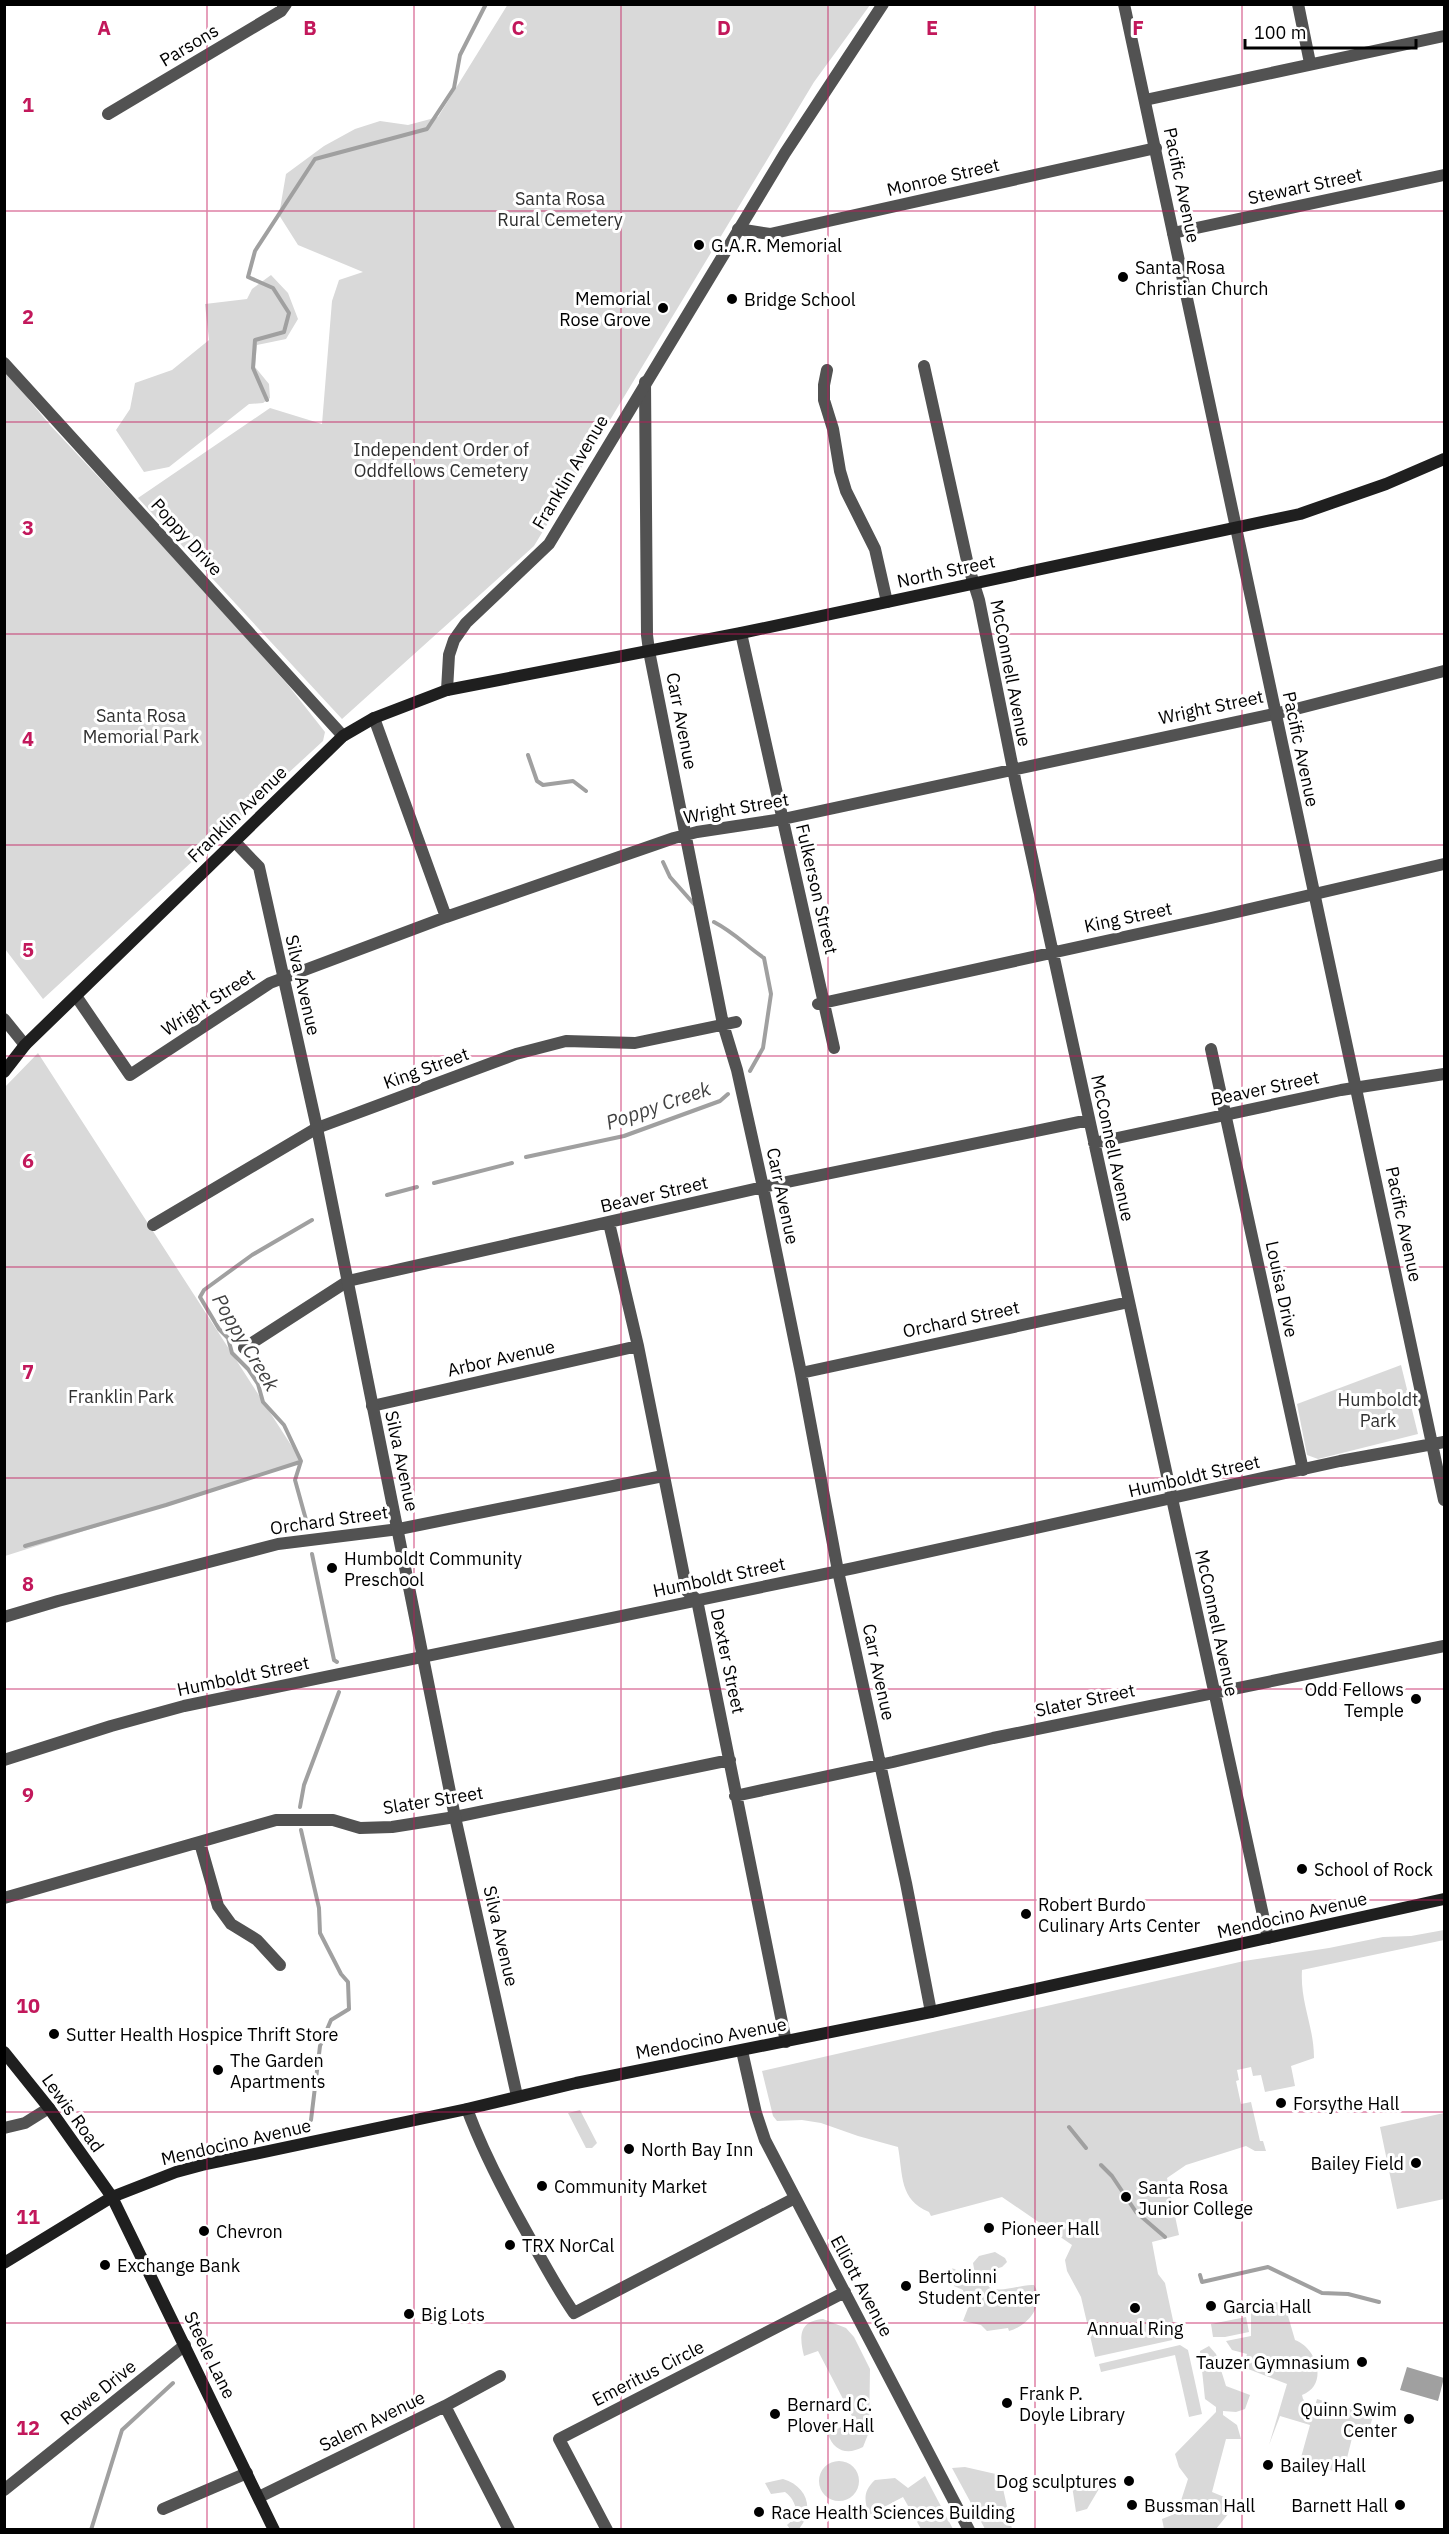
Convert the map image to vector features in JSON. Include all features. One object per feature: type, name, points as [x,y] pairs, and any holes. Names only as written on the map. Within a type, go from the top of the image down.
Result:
[{"type":"main road","name":"North Street","points":[[447,690],[741,633],[1300,514],[1386,484],[1444,459]]},
{"type":"main road","name":"Franklin Avenue","points":[[4,1072],[25,1045],[343,736],[374,718],[447,690]]},
{"type":"main road","name":"Mendocino Avenue","points":[[4,2263],[112,2197],[176,2172],[202,2165],[467,2109],[518,2096],[931,2012],[1444,1899]]},
{"type":"main road","name":"Lewis Road","points":[[4,2052],[49,2108],[112,2197]]},
{"type":"main road","name":"Steele Lane","points":[[112,2197],[274,2529]]},
{"type":"street","name":"Parsons","points":[[108,114],[281,10],[286,4]]},
{"type":"street","name":"Franklin Avenue","points":[[447,690],[449,655],[454,640],[466,623],[549,544],[738,229],[804,123],[884,4]]},
{"type":"street","name":"Pacific Avenue","points":[[1124,4],[1275,712],[1438,1443],[1444,1500]]},
{"type":"street","points":[[1298,4],[1310,63]]},
{"type":"street","points":[[1145,100],[1444,36]]},
{"type":"street","name":"Monroe Street","points":[[738,229],[770,234],[1156,148]]},
{"type":"street","name":"Stewart Street","points":[[1173,233],[1444,175]]},
{"type":"street","name":"Poppy Drive","points":[[4,363],[343,736]]},
{"type":"street","name":"McConnell Avenue","points":[[924,366],[979,600],[1012,768],[1268,1938]]},
{"type":"street","points":[[827,370],[824,400],[833,429],[840,471],[846,491],[875,549],[887,602]]},
{"type":"street","name":"Carr Avenue","points":[[645,382],[647,635],[723,1024],[737,1070],[763,1187],[838,1571],[906,1883],[931,2012]]},
{"type":"street","name":"Fulkerson Street","points":[[741,633],[821,1003],[834,1048]]},
{"type":"street","name":"Wright Street","points":[[76,996],[130,1074],[270,983],[446,917],[686,835],[783,819],[1275,712],[1444,671]]},
{"type":"street","points":[[374,718],[446,917]]},
{"type":"street","name":"Silva Avenue","points":[[235,842],[259,867],[317,1128],[372,1406],[399,1528],[455,1817],[518,2096]]},
{"type":"street","name":"King Street","points":[[821,1003],[1315,895],[1444,864]]},
{"type":"street","points":[[4,1019],[25,1045]]},
{"type":"street","name":"King Street","points":[[153,1225],[317,1128],[516,1054],[566,1041],[635,1043],[736,1022]]},
{"type":"street","name":"Louisa Drive","points":[[1211,1049],[1303,1470]]},
{"type":"street","name":"Beaver Street","points":[[1094,1143],[1357,1087],[1444,1074]]},
{"type":"street","name":"Beaver Street","points":[[244,1348],[348,1281],[763,1187],[1089,1120]]},
{"type":"street","name":"Dexter Street","points":[[609,1223],[638,1346],[687,1591],[696,1600],[786,2042]]},
{"type":"street","name":"Orchard Street","points":[[801,1373],[1129,1302]]},
{"type":"street","name":"Arbor Avenue","points":[[372,1406],[638,1346]]},
{"type":"street","name":"Humboldt Street","points":[[4,1760],[111,1726],[184,1706],[838,1571],[1438,1443]]},
{"type":"street","name":"Orchard Street","points":[[4,1617],[278,1544],[399,1528],[663,1476]]},
{"type":"street","name":"Slater Street","points":[[735,1796],[993,1738],[1444,1646]]},
{"type":"street","name":"Slater Street","points":[[4,1898],[276,1820],[333,1820],[360,1828],[392,1827],[455,1817],[730,1760]]},
{"type":"street","points":[[200,1843],[218,1906],[231,1924],[257,1940],[280,1965]]},
{"type":"street","name":"Elliott Avenue","points":[[742,2052],[760,2128],[969,2529]]},
{"type":"street","points":[[4,2128],[25,2123],[49,2108]]},
{"type":"street","points":[[467,2109],[516,2213],[558,2290],[574,2313],[795,2198]]},
{"type":"street","name":"Emeritus Circle","points":[[607,2529],[559,2439],[845,2292]]},
{"type":"street","name":"Rowe Drive","points":[[4,2490],[185,2345]]},
{"type":"street","name":"Salem Avenue","points":[[259,2497],[445,2406],[500,2376]]},
{"type":"street","points":[[445,2406],[509,2529]]},
{"type":"street","points":[[163,2509],[247,2473]]},
{"type":"green space","points":[[508,4],[870,5],[814,82],[534,546],[342,719],[138,498],[270,408],[322,424],[332,301],[339,280],[363,272],[298,245],[279,215],[286,174],[324,146],[355,129],[380,121],[408,125],[438,117]]},
{"type":"green space","points":[[271,275],[288,293],[298,319],[286,339],[257,345],[255,367],[269,384],[270,398],[263,403],[249,404],[169,467],[144,472],[116,430],[130,409],[135,383],[172,370],[209,340],[205,304],[247,299],[252,289]]},
{"type":"green space","name":"Santa Rosa Memorial Park","points":[[5,371],[50,425],[202,588],[288,685],[325,732],[323,741],[43,999],[5,949]]},
{"type":"green space","name":"Franklin Park","points":[[38,1053],[302,1462],[5,1556],[4,1088]]},
{"type":"green space","name":"Humboldt Park","points":[[1401,1365],[1418,1434],[1318,1459],[1307,1455],[1297,1404]]},
{"type":"green space","points":[[1444,1930],[1444,1940],[1302,1970],[1303,1993],[1312,2035],[1314,2058],[1291,2066],[1295,2086],[1265,2092],[1261,2075],[1253,2076],[1251,2067],[1237,2070],[1239,2080],[1236,2081],[1241,2104],[1251,2102],[1260,2141],[1263,2141],[1266,2151],[1255,2151],[1246,2146],[1186,2165],[1167,2178],[1179,2235],[1152,2242],[1158,2274],[1165,2283],[1177,2339],[1095,2357],[1081,2297],[1067,2271],[1065,2260],[1072,2245],[1002,2197],[931,2216],[929,2212],[912,2201],[907,2193],[898,2147],[821,2123],[802,2120],[777,2121],[773,2116],[762,2071],[1244,1961],[1383,1937],[1411,1936]]},
{"type":"green space","points":[[580,2110],[597,2143],[592,2148],[586,2148],[568,2113]]},
{"type":"green space","name":"Bailey Field","points":[[1444,2113],[1444,2199],[1397,2209],[1380,2127]]},
{"type":"green space","points":[[995,2252],[1007,2262],[1002,2267],[992,2270],[986,2279],[989,2287],[999,2290],[1034,2285],[1037,2292],[1038,2300],[1033,2313],[1023,2324],[1009,2331],[1008,2328],[987,2331],[981,2325],[963,2321],[968,2308],[972,2305],[964,2299],[963,2290],[954,2286],[950,2268],[955,2269],[960,2276],[966,2279],[975,2274],[973,2263],[979,2256]]},
{"type":"green space","points":[[1256,2300],[1258,2304],[1277,2302],[1286,2309],[1295,2340],[1303,2344],[1314,2358],[1317,2367],[1315,2383],[1302,2395],[1312,2408],[1311,2419],[1317,2399],[1373,2416],[1367,2437],[1353,2434],[1343,2474],[1300,2461],[1310,2425],[1280,2416],[1269,2445],[1287,2384],[1243,2367],[1247,2354],[1232,2350],[1226,2341],[1251,2336],[1249,2302]]},
{"type":"green space","points":[[1246,2317],[1249,2332],[1213,2337],[1211,2324]]},
{"type":"green space","points":[[823,2319],[846,2328],[854,2337],[870,2369],[869,2432],[863,2447],[852,2451],[838,2448],[828,2434],[854,2420],[818,2351],[804,2356],[802,2349],[801,2336],[805,2326],[815,2320]]},
{"type":"green space","points":[[1180,2345],[1188,2350],[1202,2414],[1189,2417],[1175,2355],[1101,2372],[1099,2364]]},
{"type":"green space","points":[[1209,2346],[1216,2354],[1226,2386],[1250,2395],[1245,2409],[1236,2412],[1223,2411],[1223,2415],[1237,2425],[1241,2439],[1226,2439],[1212,2492],[1234,2501],[1233,2508],[1216,2529],[1164,2529],[1162,2519],[1177,2513],[1188,2479],[1179,2467],[1175,2454],[1216,2412],[1216,2407],[1205,2399],[1200,2351]]},
{"type":"green space","points":[[839,2461],[847,2462],[853,2467],[858,2473],[858,2489],[853,2495],[847,2500],[839,2501],[831,2500],[825,2495],[820,2489],[819,2481],[820,2473],[825,2467],[831,2462]]},
{"type":"green space","points":[[965,2467],[1000,2475],[1012,2529],[985,2529],[952,2468]]},
{"type":"green space","points":[[925,2476],[953,2529],[921,2529],[903,2497],[869,2515],[866,2496],[868,2488],[875,2480],[895,2478],[908,2488]]},
{"type":"green space","points":[[1106,2477],[1087,2509],[1076,2512],[1071,2479]]},
{"type":"green space","points":[[783,2479],[798,2487],[806,2499],[807,2514],[799,2529],[790,2529],[787,2525],[797,2516],[792,2499],[785,2492],[771,2494],[765,2483]]},
{"type":"shaded area","points":[[1407,2367],[1444,2378],[1438,2401],[1400,2390]]},
{"type":"waterway","name":"Poppy Creek","points":[[267,400],[253,368],[255,340],[284,332],[289,313],[273,288],[248,277],[255,251],[315,159],[427,129],[454,88],[460,55],[486,4]]},
{"type":"waterway","name":"Poppy Creek","points":[[528,755],[537,781],[543,785],[573,781],[586,791]]},
{"type":"waterway","name":"Poppy Creek","points":[[663,862],[670,877],[694,904]]},
{"type":"waterway","name":"Poppy Creek","points":[[714,922],[764,958],[771,994],[763,1048],[750,1071]]},
{"type":"waterway","name":"Poppy Creek","points":[[526,1157],[624,1136],[720,1101],[728,1094]]},
{"type":"waterway","name":"Poppy Creek","points":[[434,1183],[512,1163]]},
{"type":"waterway","name":"Poppy Creek","points":[[387,1195],[417,1187]]},
{"type":"waterway","name":"Poppy Creek","points":[[308,1527],[295,1480],[301,1461],[284,1425],[263,1402],[258,1384],[248,1369],[232,1353],[228,1338],[219,1329],[200,1297],[204,1290],[252,1255],[312,1220]]},
{"type":"waterway","points":[[25,1546],[166,1505],[300,1462]]},
{"type":"waterway","name":"Poppy Creek","points":[[312,1554],[334,1660],[337,1662]]},
{"type":"waterway","name":"Poppy Creek","points":[[300,1807],[304,1785],[339,1692]]},
{"type":"waterway","name":"Poppy Creek","points":[[301,1830],[319,1908],[320,1933],[341,1974],[348,1982],[349,2009],[331,2020],[320,2046],[311,2120]]},
{"type":"waterway","points":[[1069,2127],[1086,2148]]},
{"type":"waterway","points":[[1101,2165],[1112,2176],[1136,2212],[1165,2237]]},
{"type":"waterway","points":[[1200,2275],[1202,2282],[1268,2267],[1322,2293],[1348,2294],[1379,2302]]},
{"type":"waterway","name":"Poppy Creek","points":[[91,2530],[122,2430],[173,2383]]},
{"type":"place","name":"G.A.R. Memorial","points":[[699,245]]},
{"type":"place","name":"Santa Rosa Christian Church","points":[[1123,277]]},
{"type":"place","name":"Bridge School","points":[[732,299]]},
{"type":"place","name":"Memorial Rose Grove","points":[[663,308]]},
{"type":"place","name":"Humboldt Community Preschool","points":[[332,1568]]},
{"type":"place","name":"Odd Fellows Temple","points":[[1416,1699]]},
{"type":"place","name":"School of Rock","points":[[1302,1869]]},
{"type":"place","name":"Robert Burdo Culinary Arts Center","points":[[1026,1914]]},
{"type":"place","name":"Sutter Health Hospice Thrift Store","points":[[54,2034]]},
{"type":"place","name":"The Garden Apartments","points":[[218,2070]]},
{"type":"place","name":"Forsythe Hall","points":[[1281,2103]]},
{"type":"place","name":"North Bay Inn","points":[[629,2149]]},
{"type":"place","name":"Bailey Field","points":[[1416,2163]]},
{"type":"place","name":"Community Market","points":[[542,2186]]},
{"type":"place","name":"Santa Rosa Junior College","points":[[1126,2197]]},
{"type":"place","name":"Pioneer Hall","points":[[989,2228]]},
{"type":"place","name":"Chevron","points":[[204,2231]]},
{"type":"place","name":"TRX NorCal","points":[[510,2245]]},
{"type":"place","name":"Exchange Bank","points":[[105,2265]]},
{"type":"place","name":"Bertolinni Student Center","points":[[906,2286]]},
{"type":"place","name":"Garcia Hall","points":[[1211,2306]]},
{"type":"place","name":"Annual Ring","points":[[1135,2308]]},
{"type":"place","name":"Big Lots","points":[[409,2314]]},
{"type":"place","name":"Tauzer Gymnasium","points":[[1362,2362]]},
{"type":"place","name":"Frank P. Doyle Library","points":[[1007,2403]]},
{"type":"place","name":"Bernard C. Plover Hall","points":[[775,2414]]},
{"type":"place","name":"Quinn Swim Center","points":[[1409,2419]]},
{"type":"place","name":"Bailey Hall","points":[[1268,2465]]},
{"type":"place","name":"Dog sculptures","points":[[1129,2481]]},
{"type":"place","name":"Bussman Hall","points":[[1132,2505]]},
{"type":"place","name":"Barnett Hall","points":[[1400,2505]]},
{"type":"place","name":"Race Health Sciences Building","points":[[759,2512]]},
{"type":"park label","name":"Santa Rosa Rural Cemetery","points":[[560,208]]},
{"type":"park label","name":"Independent Order of Oddfellows Cemetery","points":[[441,459]]}]
